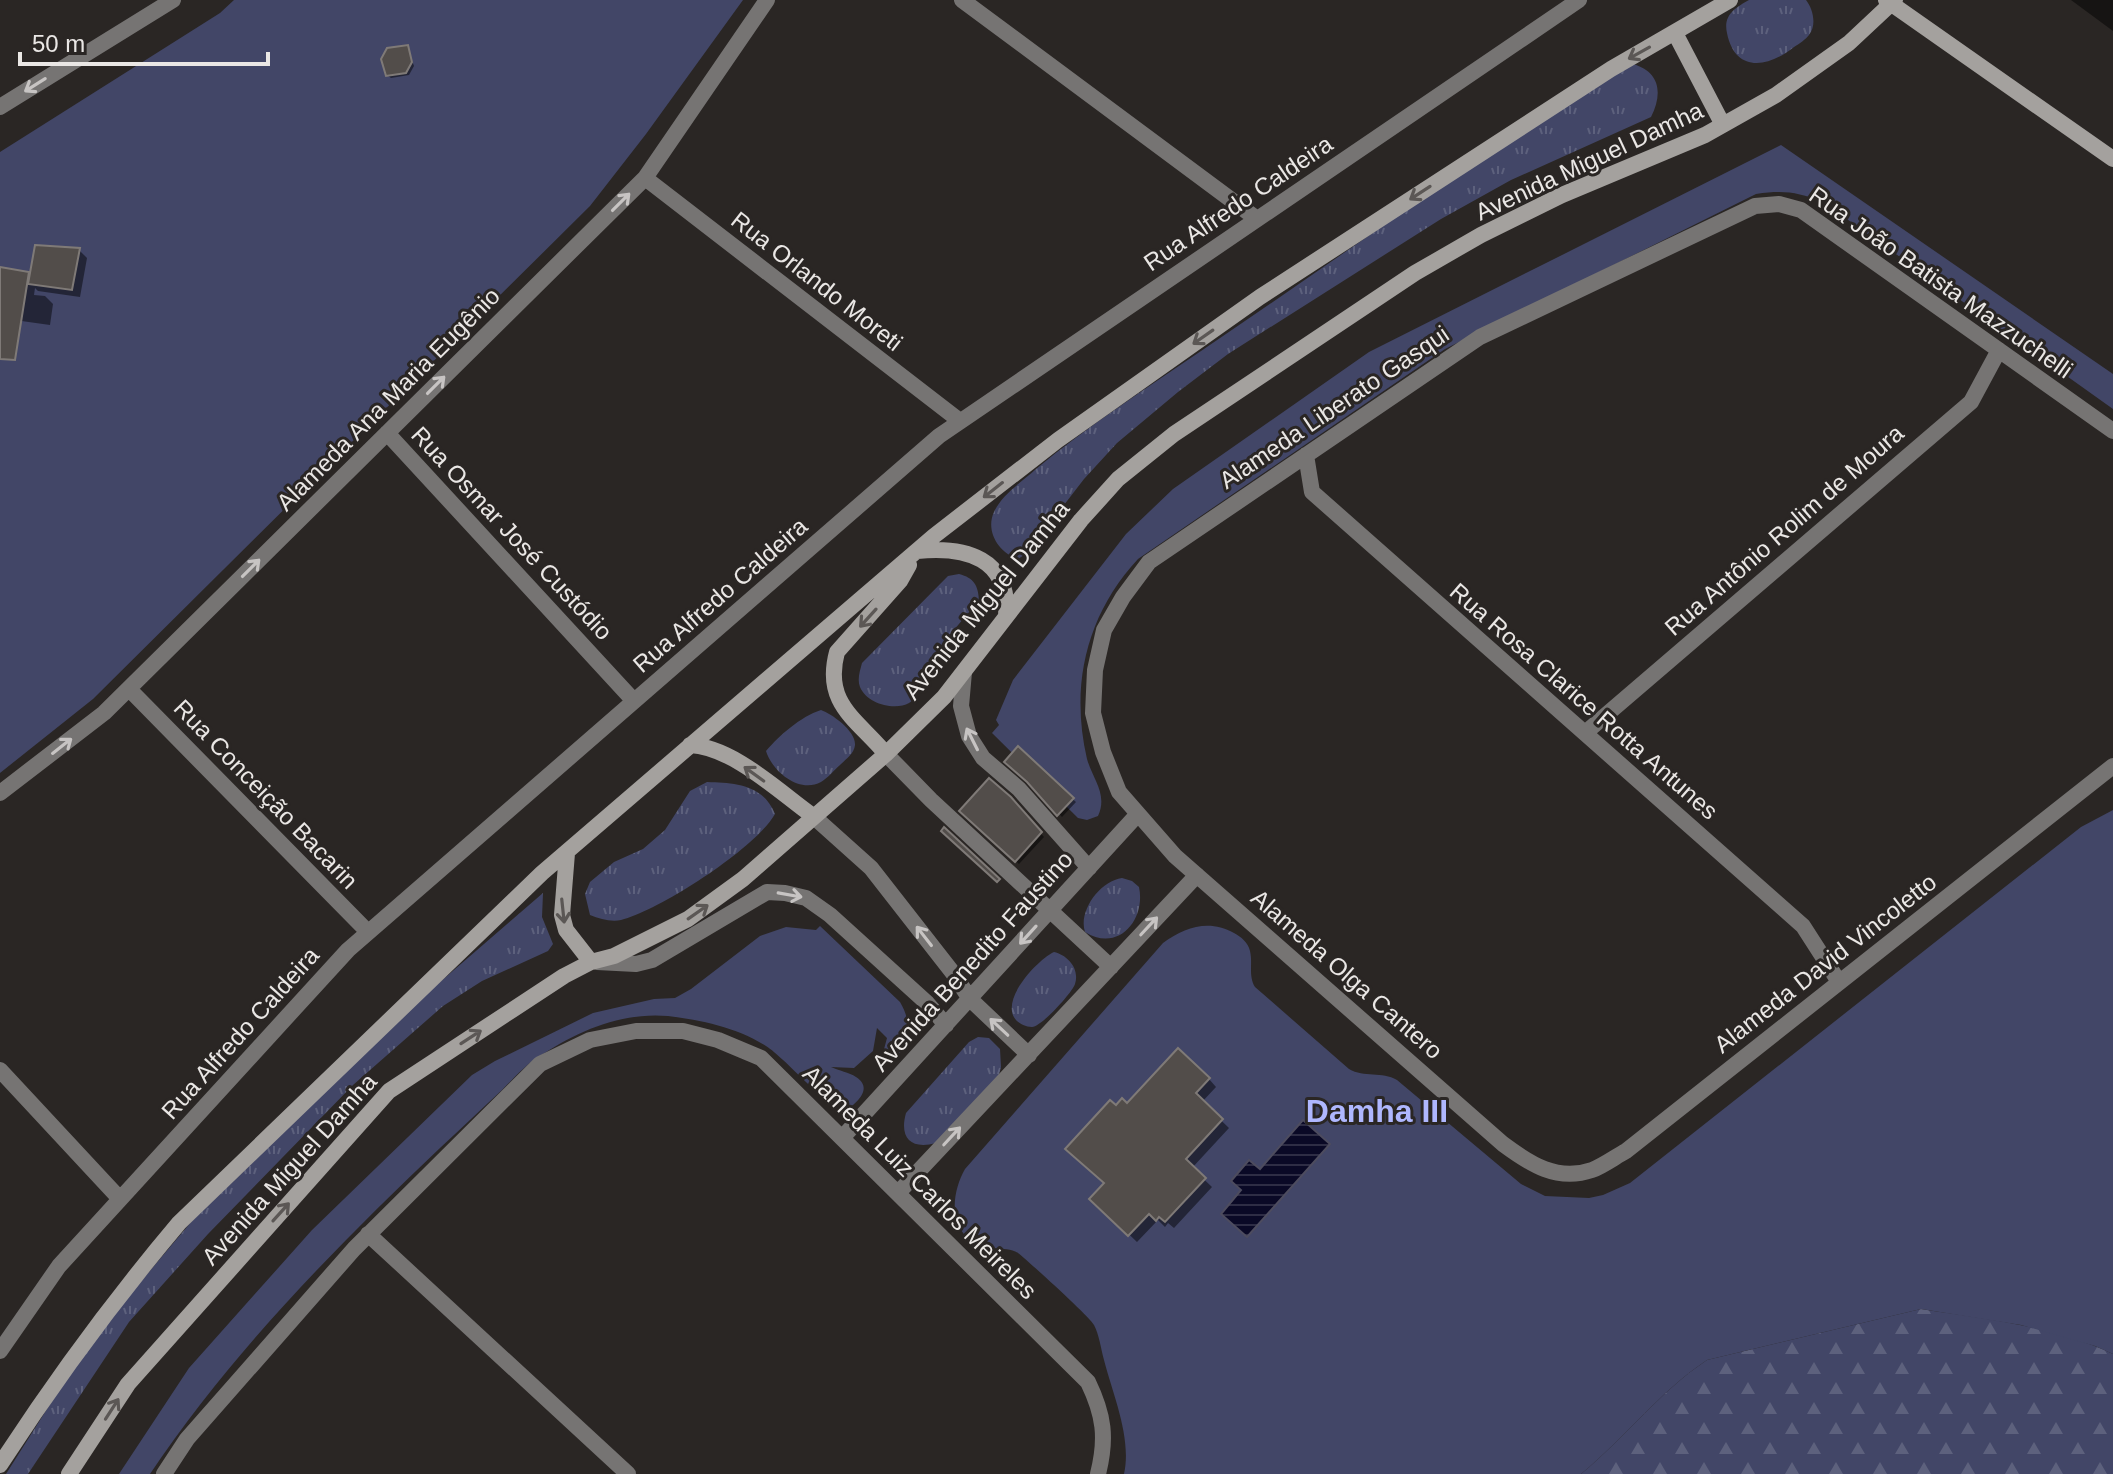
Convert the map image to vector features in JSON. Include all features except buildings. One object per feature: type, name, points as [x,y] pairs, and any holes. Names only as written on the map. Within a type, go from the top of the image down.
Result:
[{"type":"street","points":[[0,107],[173,0]]},
{"type":"street","name":"Alameda Ana Maria Eugênio","points":[[0,793],[104,713],[645,178],[767,0]]},
{"type":"street","points":[[962,0],[1257,219]]},
{"type":"street","name":"Avenida Miguel Damha","points":[[0,1465],[80,1346],[179,1223],[542,873],[915,553],[1058,440],[1260,297],[1611,69],[1730,0]]},
{"type":"street","name":"Rua Alfredo Caldeira","points":[[0,1351],[59,1266],[348,950],[939,436],[1573,1]]},
{"type":"street","points":[[1891,1],[2113,159]]},
{"type":"street","name":"Avenida Miguel Damha","points":[[69,1474],[128,1384],[389,1091],[564,976],[591,962],[614,956],[688,919],[743,879],[886,754],[944,697],[1081,520],[1118,479],[1174,434],[1415,273],[1539,205],[1705,135],[1776,95],[1849,43],[1891,1]]},
{"type":"street","points":[[1675,33],[1723,125]]},
{"type":"street","name":"Rua Orlando Moreti","points":[[645,178],[960,421]]},
{"type":"street","name":"Rua João Batista Mazzuchelli","points":[[1779,204],[1801,210],[2113,431]]},
{"type":"street","name":"Alameda Liberato Gasqui","points":[[1119,792],[1103,752],[1093,713],[1095,670],[1104,630],[1149,562],[1480,337],[1734,214],[1755,206],[1779,204]]},
{"type":"street","name":"Rua Antônio Rolim de Moura","points":[[1585,733],[1971,402],[1999,350]]},
{"type":"street","name":"Rua Osmar José Custódio","points":[[387,433],[634,701]]},
{"type":"street","name":"Rua Rosa Clarice Rotta Antunes","points":[[1306,455],[1312,492],[1803,926],[1839,982]]},
{"type":"street","points":[[1006,617],[1008,597],[1002,581],[983,560],[942,548],[915,553],[900,581],[837,652],[833,666],[835,694],[841,706],[886,754],[1111,967]]},
{"type":"street","points":[[964,672],[961,706],[969,736],[983,758],[1019,789],[1089,868]]},
{"type":"street","name":"Rua Conceição Bacarin","points":[[129,689],[368,932]]},
{"type":"street","points":[[690,745],[717,749],[730,756],[813,816],[871,868],[970,999],[1029,1055]]},
{"type":"street","name":"Alameda David Vincoletto","points":[[1557,1174],[1592,1170],[1626,1151],[2113,766]]},
{"type":"street","name":"Alameda Olga Cantero","points":[[1119,792],[1175,856],[1503,1144],[1528,1162],[1557,1174]]},
{"type":"street","name":"Avenida Benedito Faustino","points":[[842,1138],[1137,815]]},
{"type":"street","points":[[567,853],[562,915],[566,930],[591,962],[636,964],[652,960],[767,892],[785,893],[806,898],[830,915],[927,1003],[946,1025]]},
{"type":"street","points":[[898,1193],[1197,875]]},
{"type":"street","name":"Alameda Luiz Carlos Meireles","points":[[164,1474],[187,1439],[368,1234],[540,1064],[590,1040],[636,1031],[683,1031],[718,1040],[761,1058],[1088,1382],[1101,1409],[1104,1449],[1098,1474]]},
{"type":"street","points":[[0,1070],[120,1199]]},
{"type":"street","points":[[368,1234],[628,1474]]},
{"type":"green space","points":[[234,0],[743,0],[590,206],[93,699],[0,773],[0,152],[220,13]]},
{"type":"green space","points":[[1749,0],[1806,0],[1813,17],[1813,27],[1808,37],[1774,59],[1754,63],[1745,61],[1731,46],[1726,27],[1731,13]]},
{"type":"green space","points":[[1633,64],[1649,72],[1657,84],[1657,100],[1651,117],[1511,180],[1441,219],[1228,354],[1117,443],[1084,479],[1027,553],[1018,559],[1000,547],[991,527],[994,512],[1002,500],[1077,437],[1470,167]]},
{"type":"green space","points":[[1781,145],[2113,374],[2113,409],[1823,202],[1790,193],[1756,194],[1445,349],[1138,559],[1106,604],[1095,628],[1082,678],[1082,732],[1087,759],[1100,794],[1098,816],[1087,820],[1078,818],[992,733],[999,725],[996,720],[1013,680],[1126,534],[1173,489],[1369,352]]},
{"type":"green space","points":[[959,574],[974,583],[979,600],[929,662],[916,696],[909,703],[896,706],[869,698],[859,684],[862,663],[948,576]]},
{"type":"green space","points":[[821,710],[848,729],[854,740],[854,748],[821,782],[813,785],[796,783],[780,773],[766,751],[791,727]]},
{"type":"green space","points":[[707,782],[747,787],[763,796],[775,814],[765,828],[728,860],[659,904],[621,920],[590,915],[585,894],[590,882],[614,862],[643,849],[665,830],[690,791]]},
{"type":"green space","points":[[2113,810],[2113,1354],[2021,1325],[1921,1309],[1707,1360],[1673,1386],[1581,1474],[1124,1474],[1124,1431],[1094,1325],[1018,1253],[981,1246],[967,1237],[957,1222],[956,1194],[965,1169],[1163,943],[1189,929],[1215,926],[1242,938],[1250,951],[1255,987],[1349,1069],[1397,1080],[1521,1184],[1545,1196],[1589,1198],[1630,1183],[2081,827]]},
{"type":"green space","points":[[1122,878],[1139,887],[1140,899],[1134,921],[1118,936],[1097,937],[1085,932],[1085,915],[1093,898],[1106,885]]},
{"type":"green space","points":[[543,893],[542,917],[553,944],[548,951],[482,981],[443,1006],[353,1085],[208,1234],[129,1322],[28,1474],[6,1474],[71,1371],[110,1318],[192,1221],[432,989]]},
{"type":"green space","points":[[820,926],[900,1002],[907,1021],[906,1040],[900,1053],[892,1056],[883,1053],[887,1038],[877,1028],[873,1051],[854,1068],[831,1067],[853,1075],[864,1087],[861,1096],[848,1109],[844,1112],[829,1103],[766,1046],[744,1034],[719,1026],[668,1016],[635,1017],[602,1024],[572,1037],[521,1070],[323,1263],[215,1386],[150,1474],[119,1474],[189,1368],[312,1230],[472,1075],[593,1013],[654,999],[675,998],[760,936],[786,927],[816,930]]},
{"type":"green space","points":[[1054,952],[1071,963],[1076,973],[1075,984],[1042,1022],[1032,1027],[1023,1025],[1012,1012],[1016,992],[1038,963]]},
{"type":"green space","points":[[978,1037],[989,1038],[1000,1049],[999,1075],[936,1143],[920,1145],[909,1140],[904,1129],[906,1113],[969,1042]]},
{"type":"green space","points":[[1921,1309],[2043,1330],[2113,1354],[2113,1474],[1581,1474],[1673,1386],[1707,1360]]},
{"type":"shaded area","points":[[1303,1120],[1330,1144],[1247,1237],[1221,1214],[1241,1190],[1231,1181],[1249,1160],[1260,1169]]},
{"type":"district","name":"Damha III","points":[[1377,1111]]}]
